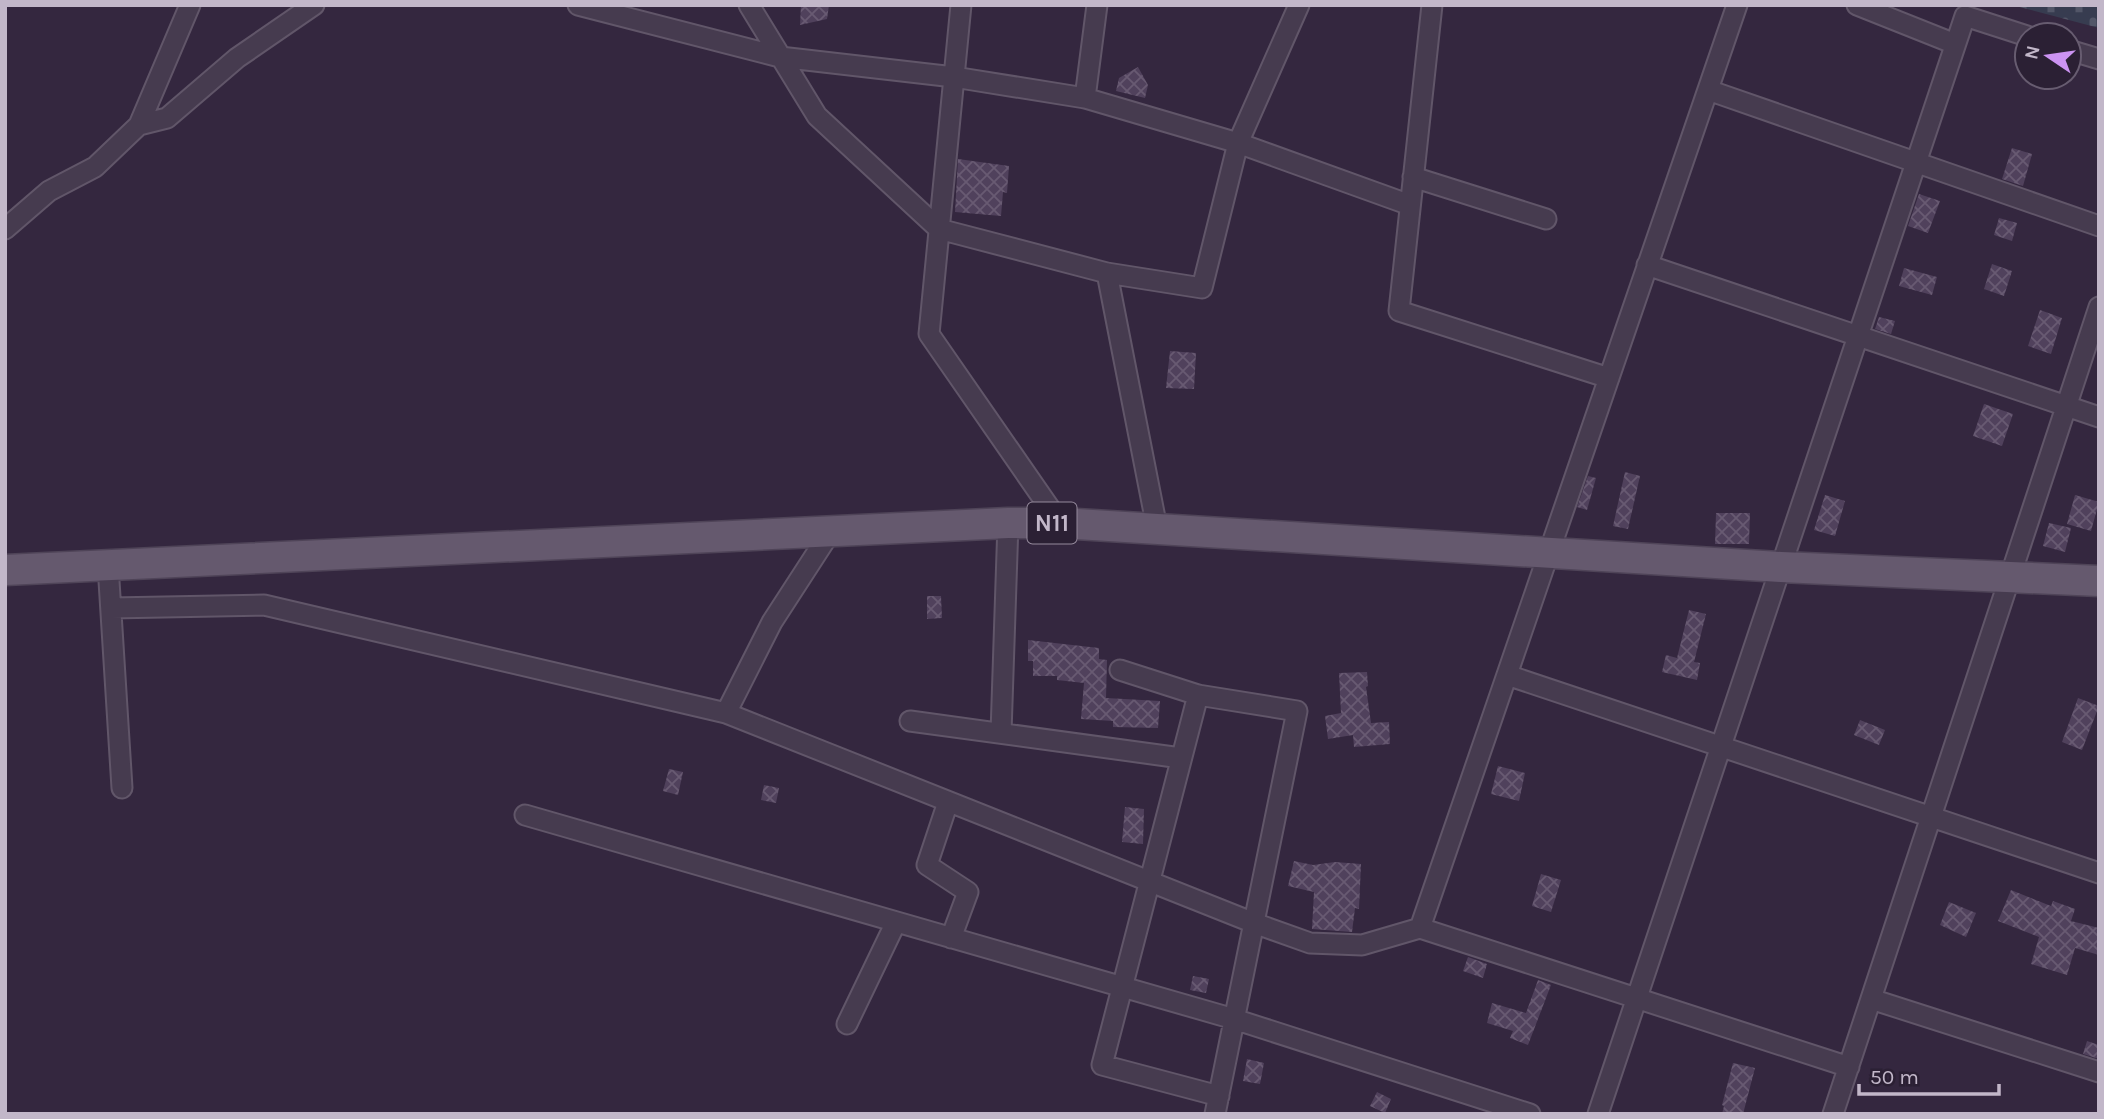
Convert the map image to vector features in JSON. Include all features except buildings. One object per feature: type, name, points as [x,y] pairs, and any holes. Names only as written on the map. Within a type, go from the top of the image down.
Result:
[{"type":"main road","name":"N11","points":[[5,570],[1009,523],[1060,523],[1781,567],[2099,581]]},
{"type":"street","points":[[5,229],[50,191],[95,167],[139,125],[190,5]]},
{"type":"street","points":[[139,125],[167,118],[237,58],[314,5]]},
{"type":"street","points":[[578,5],[780,57],[954,77],[1084,98],[1238,143],[1410,205]]},
{"type":"street","points":[[749,5],[817,116],[939,229],[1107,273],[1202,288],[1238,143],[1299,5]]},
{"type":"street","points":[[961,5],[929,334],[1060,523]]},
{"type":"street","points":[[1084,98],[1097,5]]},
{"type":"street","points":[[1432,5],[1399,311],[1609,379]]},
{"type":"street","points":[[1420,928],[1737,5]]},
{"type":"street","points":[[1857,5],[1891,12],[1955,44]]},
{"type":"street","points":[[1598,1114],[1965,16],[2013,31]]},
{"type":"street","points":[[1708,90],[2099,226]]},
{"type":"street","points":[[1413,177],[1546,219]]},
{"type":"street","points":[[1647,265],[2099,417]]},
{"type":"street","points":[[1107,273],[1157,528]]},
{"type":"street","points":[[1833,1114],[2099,307]]},
{"type":"street","points":[[1001,733],[1009,523]]},
{"type":"street","points":[[726,713],[772,622],[831,531]]},
{"type":"street","points":[[108,565],[122,788]]},
{"type":"street","points":[[111,608],[264,605],[726,713],[1310,943],[1362,945],[1420,928],[1849,1067]]},
{"type":"street","points":[[1120,670],[1198,695],[1297,711],[1217,1105],[1102,1065],[1198,695]]},
{"type":"street","points":[[1507,675],[2099,873]]},
{"type":"street","points":[[910,721],[1181,758]]},
{"type":"street","points":[[948,802],[927,865],[968,892],[951,938]]},
{"type":"street","points":[[524,815],[1234,1019],[1530,1114]]},
{"type":"street","points":[[847,1024],[895,922]]},
{"type":"street","points":[[1871,999],[2099,1072]]},
{"type":"green space","points":[[2012,5],[2099,5],[2099,28],[2083,24],[2083,21],[2073,21]]}]
